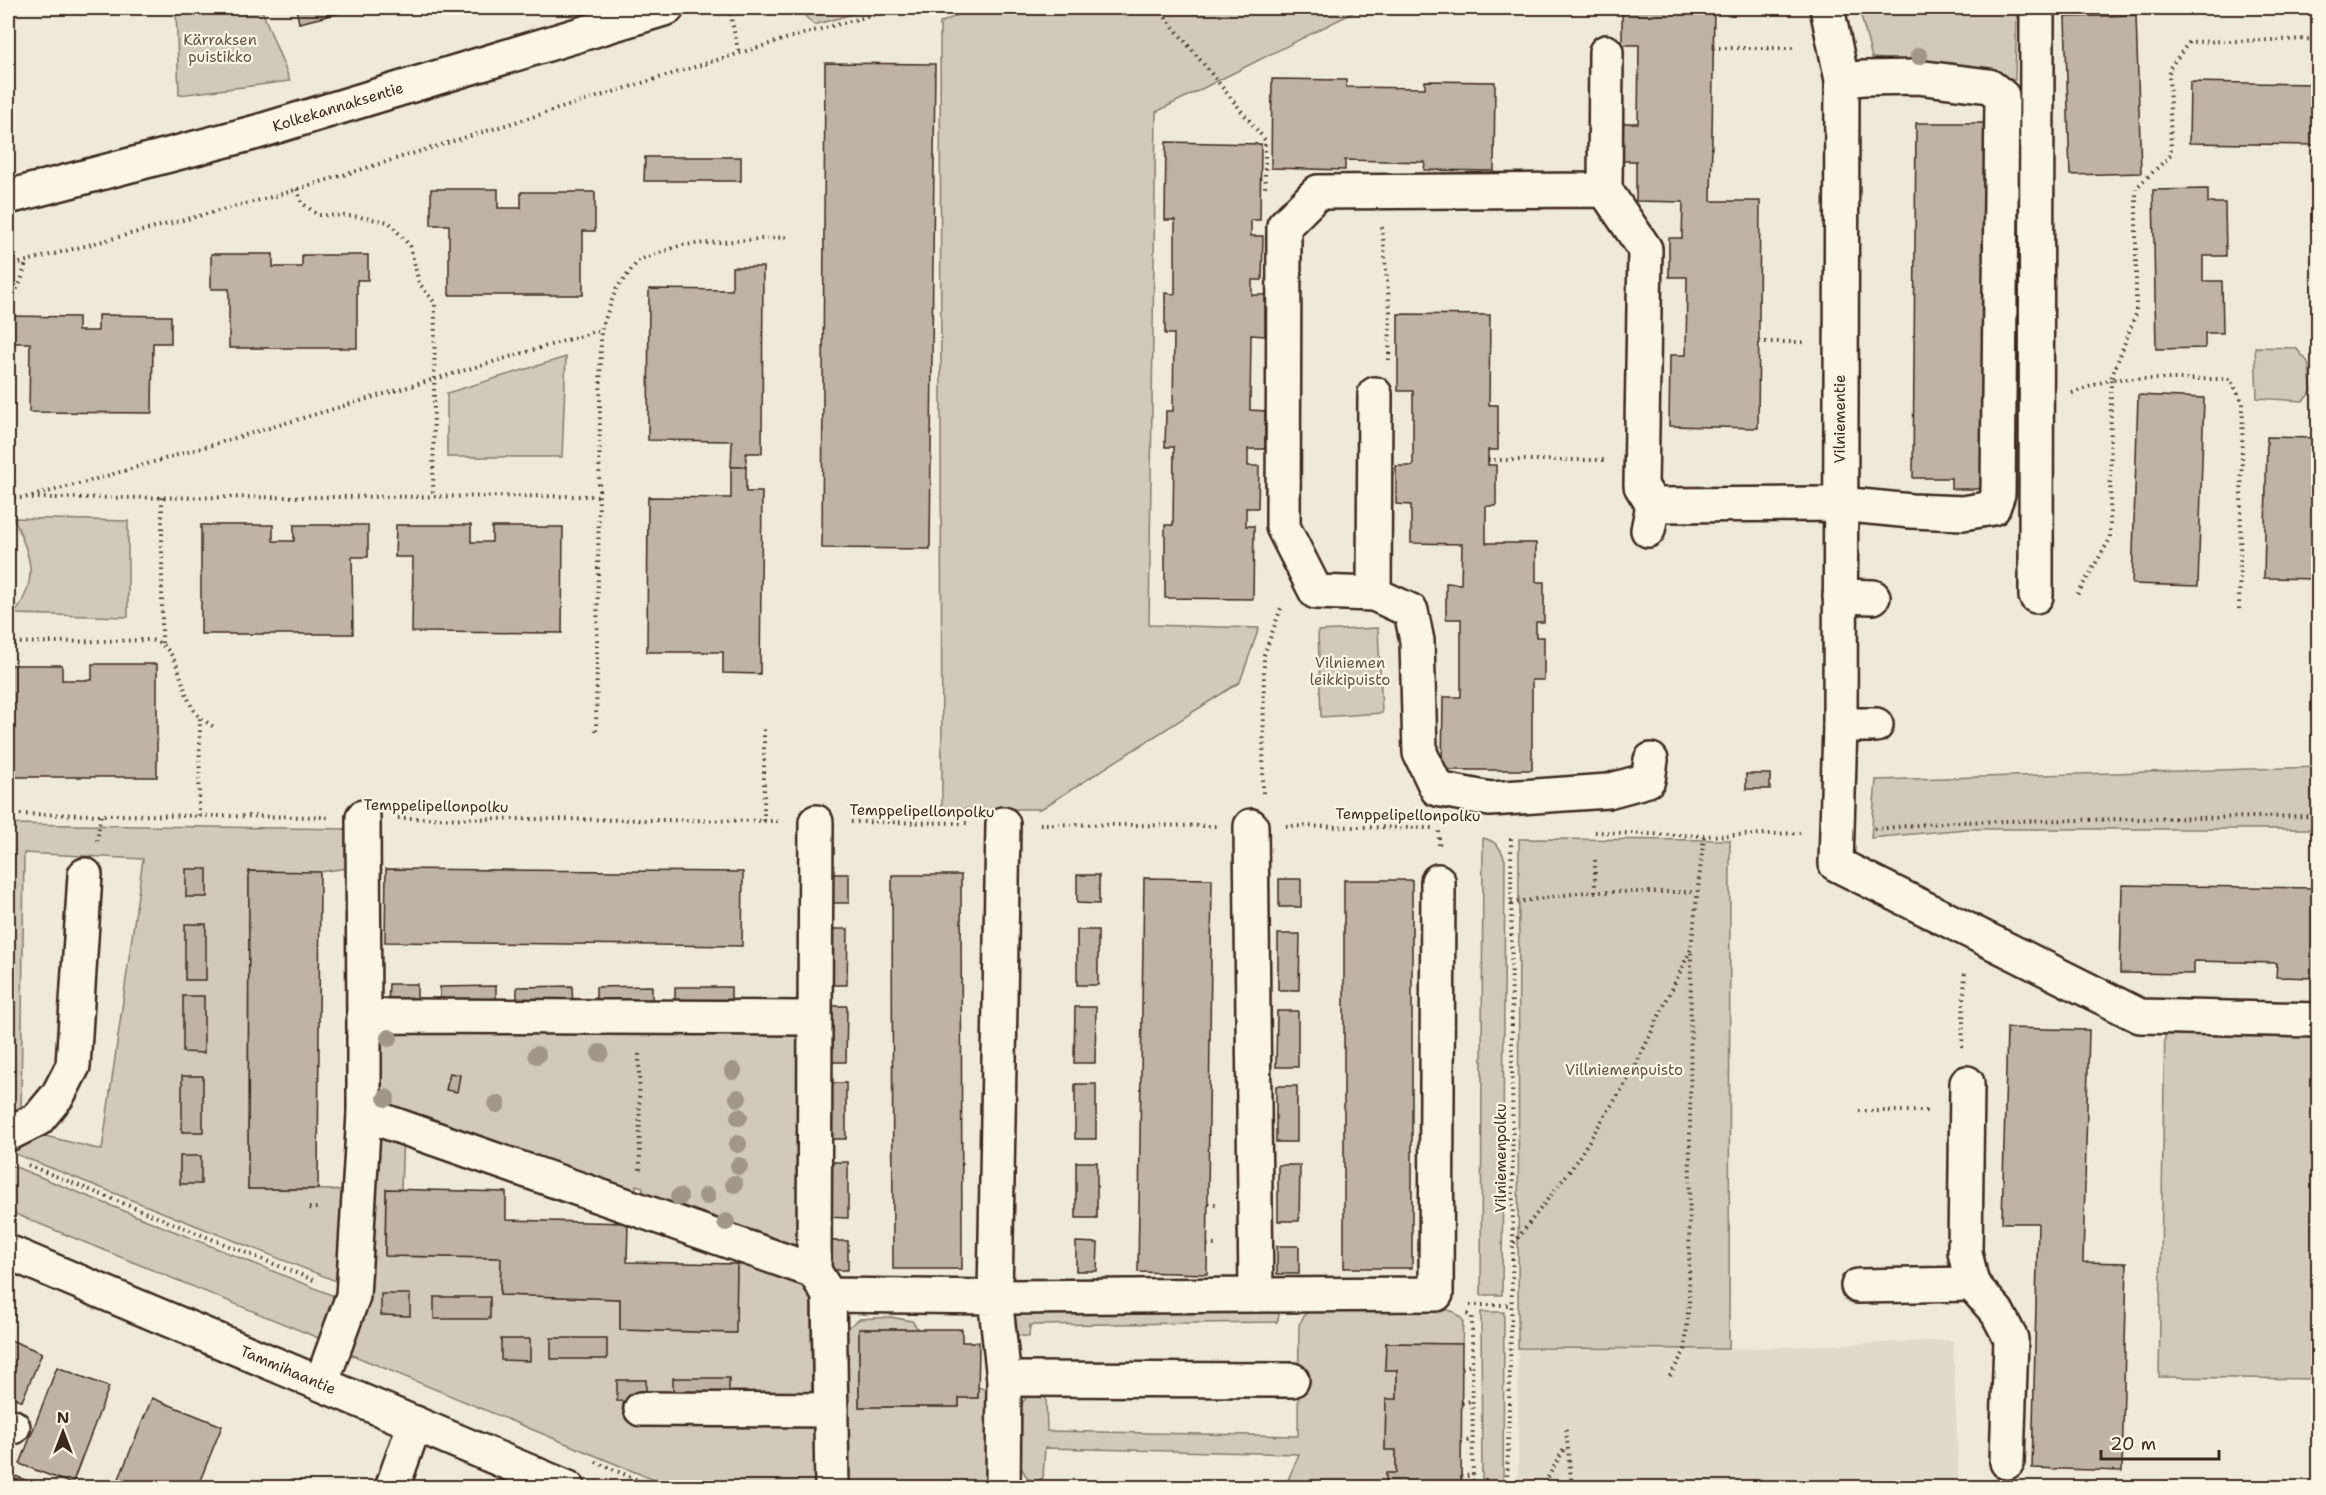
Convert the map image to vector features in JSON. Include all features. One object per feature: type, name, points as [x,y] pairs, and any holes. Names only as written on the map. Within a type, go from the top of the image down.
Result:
[{"type":"street","name":"Kolkekannaksentie","points":[[8,197],[257,132],[667,8]]},
{"type":"street","name":"Vilniementie","points":[[1827,8],[1842,80],[1840,725],[1836,864],[1967,930]]},
{"type":"street","points":[[2036,596],[2037,8]]},
{"type":"street","points":[[1606,52],[1605,190],[1645,249],[1641,486],[1650,518],[1737,516],[1840,504],[1953,513],[1993,508],[1998,494],[2002,96],[1989,86],[1917,77],[1842,80]]},
{"type":"street","points":[[1605,190],[1318,192],[1284,226],[1283,527],[1316,592],[1374,594],[1411,611],[1417,641],[1420,753],[1437,789],[1490,799],[1608,791],[1648,780],[1651,760]]},
{"type":"street","points":[[1374,594],[1375,399]]},
{"type":"street","points":[[1840,596],[1873,597]]},
{"type":"street","points":[[1840,725],[1876,725]]},
{"type":"street","points":[[321,1384],[353,1296],[364,1114],[363,817]]},
{"type":"street","points":[[816,822],[815,1018],[821,1283],[831,1410],[832,1488]]},
{"type":"street","points":[[1003,1488],[1004,1379],[995,1298],[1004,824]]},
{"type":"street","points":[[1256,1295],[1257,826]]},
{"type":"street","points":[[13,1147],[58,1095],[73,1066],[85,875]]},
{"type":"street","points":[[364,1114],[639,1209],[821,1283],[995,1298],[1256,1295],[1443,1299],[1438,881]]},
{"type":"street","points":[[1967,930],[2140,1016],[2319,1020]]},
{"type":"street","points":[[364,1033],[387,1016],[815,1018]]},
{"type":"street","points":[[1966,1097],[1965,1252],[1972,1284],[1997,1312],[2011,1339],[2007,1462]]},
{"type":"street","name":"Tammihaantie","points":[[8,1252],[568,1488]]},
{"type":"street","points":[[1858,1286],[1972,1284]]},
{"type":"street","points":[[1004,1379],[1292,1380]]},
{"type":"street","points":[[641,1409],[831,1410]]},
{"type":"street","points":[[392,1488],[415,1423]]},
{"type":"path","points":[[729,8],[739,54]]},
{"type":"path","points":[[8,266],[297,189],[739,54],[898,8]]},
{"type":"path","points":[[1158,8],[1265,140],[1265,219],[1284,226]]},
{"type":"path","points":[[2077,595],[2110,539],[2111,379],[2136,314],[2136,188],[2171,155],[2169,69],[2189,42],[2319,39]]},
{"type":"path","points":[[1713,48],[1804,48]]},
{"type":"path","points":[[297,189],[302,203],[318,215],[353,216],[389,222],[410,246],[419,283],[435,303],[433,496]]},
{"type":"path","points":[[1375,399],[1387,391],[1390,312],[1380,191]]},
{"type":"path","points":[[596,730],[602,330],[616,289],[639,260],[682,245],[788,237]]},
{"type":"path","points":[[8,305],[21,281],[26,261]]},
{"type":"path","points":[[24,498],[86,482],[602,330]]},
{"type":"path","points":[[1759,342],[1811,342]]},
{"type":"path","points":[[2037,406],[2111,379],[2230,379],[2243,403],[2239,609]]},
{"type":"path","points":[[1488,460],[1641,461]]},
{"type":"path","points":[[8,498],[598,496]]},
{"type":"path","points":[[162,497],[162,643],[171,655],[196,713],[214,728]]},
{"type":"path","points":[[1257,826],[1264,655],[1299,560]]},
{"type":"path","points":[[8,644],[151,640],[162,643]]},
{"type":"path","points":[[199,816],[200,717]]},
{"type":"path","points":[[764,729],[764,821]]},
{"type":"path","name":"Temppelipellonpolku","points":[[8,814],[1449,828]]},
{"type":"path","points":[[1590,832],[1704,836],[1836,831],[1951,822],[2319,816]]},
{"type":"path","name":"Vilniemenpolku","points":[[1507,1488],[1513,1244],[1511,828]]},
{"type":"path","points":[[1670,1376],[1685,1350],[1689,1301],[1691,949],[1704,836]]},
{"type":"path","points":[[1595,860],[1595,892]]},
{"type":"path","points":[[1511,903],[1595,892],[1696,892]]},
{"type":"path","points":[[1859,1111],[1966,1097],[1961,1046],[1967,930]]},
{"type":"path","points":[[1513,1244],[1572,1168],[1632,1073],[1691,949]]},
{"type":"path","points":[[639,1018],[639,1209]]},
{"type":"path","points":[[13,1147],[353,1296]]},
{"type":"path","points":[[1443,1299],[1511,1305]]},
{"type":"path","points":[[1443,1299],[1472,1317],[1473,1488]]},
{"type":"path","points":[[1462,1368],[1472,1365]]},
{"type":"path","points":[[1462,1403],[1472,1401]]},
{"type":"path","points":[[1566,1430],[1572,1488]]},
{"type":"path","points":[[1461,1442],[1472,1440]]},
{"type":"path","points":[[1542,1488],[1564,1449]]},
{"type":"path","points":[[1461,1477],[1473,1475]]},
{"type":"shaded area","points":[[1953,1340],[1959,1487],[1518,1487],[1518,1348],[1729,1349]]},
{"type":"green space","name":"Kärraksen puistikko","points":[[176,8],[261,8],[290,81],[179,95]]},
{"type":"green space","points":[[804,8],[874,8],[814,25],[803,14]]},
{"type":"green space","points":[[973,8],[1362,8],[1156,112],[1149,625],[1259,628],[1240,682],[1041,809],[942,809],[940,23]]},
{"type":"green space","points":[[1859,8],[2017,8],[2015,80],[1904,60],[1872,58]]},
{"type":"green space","points":[[2255,347],[2296,348],[2308,362],[2312,391],[2303,401],[2257,398]]},
{"type":"green space","points":[[566,357],[562,457],[447,457],[447,393]]},
{"type":"green space","points":[[14,518],[128,521],[128,617],[15,614],[28,588],[30,566]]},
{"type":"green space","name":"Vilniemen leikkipuisto","points":[[1378,628],[1382,713],[1321,717],[1318,631]]},
{"type":"green space","points":[[2318,767],[2318,829],[1966,829],[1871,838],[1876,780]]},
{"type":"green space","points":[[8,824],[354,829],[354,867],[320,872],[249,872],[248,1189],[351,1190],[341,1283],[8,1151],[8,1140],[29,1132],[102,1150],[143,859],[24,853],[21,1110],[15,1116],[8,1116]]},
{"type":"green space","points":[[1483,838],[1497,846],[1505,860],[1502,1295],[1481,1295]]},
{"type":"green space","name":"Villniemenpuisto","points":[[1519,839],[1730,840],[1729,1349],[1518,1348]]},
{"type":"green space","points":[[388,1022],[803,1034],[804,1256],[643,1202],[643,1187],[636,1185],[635,1199],[373,1100],[370,1036]]},
{"type":"green space","points":[[2165,1023],[2318,1029],[2318,1379],[2159,1377]]},
{"type":"green space","points":[[387,1132],[403,1132],[401,1190],[386,1189],[385,1256],[501,1258],[500,1295],[620,1299],[620,1330],[735,1333],[737,1264],[781,1264],[803,1280],[811,1302],[812,1403],[623,1403],[622,1410],[648,1423],[814,1423],[815,1487],[671,1487],[350,1354],[372,1139]]},
{"type":"green space","points":[[8,1164],[332,1295],[337,1306],[321,1339],[8,1211]]},
{"type":"green space","points":[[1320,1307],[1439,1307],[1454,1312],[1463,1320],[1462,1344],[1386,1343],[1385,1370],[1397,1370],[1397,1399],[1386,1400],[1385,1449],[1396,1450],[1396,1473],[1386,1474],[1386,1487],[1285,1487],[1299,1454],[1045,1448],[1043,1478],[1037,1481],[1028,1479],[1020,1466],[1019,1414],[1027,1397],[1037,1394],[1046,1398],[1047,1431],[1298,1436],[1299,1325],[1305,1314]]},
{"type":"green space","points":[[1013,1308],[1276,1309],[1279,1315],[1277,1322],[1030,1325],[1029,1337],[1016,1335],[1009,1329]]},
{"type":"green space","points":[[1481,1312],[1504,1312],[1503,1487],[1482,1487]]},
{"type":"green space","points":[[891,1317],[912,1321],[918,1329],[859,1329],[859,1407],[959,1407],[959,1398],[978,1398],[978,1387],[987,1390],[991,1398],[989,1474],[982,1483],[975,1486],[888,1486],[856,1483],[845,1479],[846,1329],[860,1319]]},
{"type":"building","points":[[296,8],[360,8],[299,23]]},
{"type":"building","points":[[1622,8],[1714,8],[1711,201],[1760,201],[1758,428],[1669,426],[1670,355],[1686,355],[1687,277],[1669,277],[1669,238],[1682,238],[1683,202],[1636,201],[1636,161],[1621,161],[1621,123],[1638,123],[1639,45],[1622,45]]},
{"type":"building","points":[[2136,15],[2141,173],[2070,175],[2065,17]]},
{"type":"building","points":[[825,63],[935,64],[930,549],[822,548]]},
{"type":"building","points":[[1272,79],[1346,80],[1346,87],[1425,88],[1425,81],[1495,82],[1494,171],[1424,170],[1425,162],[1345,160],[1345,170],[1271,168]]},
{"type":"building","points":[[2190,82],[2318,84],[2318,145],[2189,143]]},
{"type":"building","points":[[1916,123],[1986,123],[1983,489],[1951,489],[1951,478],[1913,478]]},
{"type":"building","points":[[1166,142],[1261,144],[1260,220],[1251,220],[1251,236],[1263,236],[1262,280],[1252,280],[1252,295],[1265,295],[1265,336],[1251,335],[1250,410],[1265,411],[1265,449],[1248,449],[1248,466],[1259,466],[1258,508],[1246,508],[1246,526],[1254,526],[1253,599],[1165,598],[1165,525],[1173,525],[1174,447],[1165,447],[1166,411],[1173,411],[1174,334],[1165,334],[1165,293],[1175,294],[1175,220],[1165,220]]},
{"type":"building","points":[[645,157],[741,157],[741,181],[644,181]]},
{"type":"building","points":[[431,189],[498,189],[498,208],[521,208],[521,192],[595,192],[595,231],[583,231],[583,295],[449,295],[449,225],[431,225]]},
{"type":"building","points":[[2208,189],[2208,203],[2225,203],[2226,256],[2203,256],[2203,281],[2222,281],[2223,333],[2205,333],[2205,348],[2156,349],[2153,190]]},
{"type":"building","points":[[211,254],[273,254],[273,267],[302,267],[302,255],[368,255],[368,280],[357,280],[357,348],[229,348],[229,289],[211,289]]},
{"type":"building","points":[[732,267],[763,267],[762,453],[746,453],[746,467],[731,467],[732,441],[648,440],[649,289],[732,290]]},
{"type":"building","points":[[1398,314],[1490,315],[1489,405],[1498,405],[1498,450],[1488,450],[1488,465],[1496,465],[1496,506],[1486,506],[1486,543],[1536,543],[1536,582],[1544,582],[1544,622],[1536,622],[1536,637],[1544,637],[1544,680],[1532,680],[1532,770],[1442,770],[1443,697],[1461,697],[1461,619],[1446,619],[1446,583],[1461,584],[1462,544],[1411,543],[1411,505],[1396,504],[1396,466],[1413,466],[1413,391],[1398,391]]},
{"type":"building","points":[[98,315],[171,316],[171,343],[153,343],[152,413],[29,412],[30,343],[8,343],[8,316],[78,317],[78,331],[98,331]]},
{"type":"building","points":[[2138,395],[2204,398],[2198,586],[2132,584]]},
{"type":"building","points":[[2267,437],[2318,438],[2318,579],[2264,578]]},
{"type":"building","points":[[731,467],[746,467],[746,492],[762,492],[760,674],[723,673],[723,652],[647,652],[648,497],[731,498]]},
{"type":"building","points":[[201,525],[273,525],[273,541],[294,541],[294,525],[368,525],[368,557],[352,557],[353,634],[201,634]]},
{"type":"building","points":[[396,525],[471,525],[471,542],[492,542],[492,527],[563,527],[562,633],[412,632],[413,557],[395,557]]},
{"type":"building","points":[[92,664],[157,664],[157,777],[8,777],[8,665],[62,665],[62,680],[92,680]]},
{"type":"building","points":[[1746,774],[1770,774],[1770,789],[1746,789]]},
{"type":"building","points":[[186,869],[207,869],[207,897],[186,897]]},
{"type":"building","points":[[386,869],[743,872],[742,946],[385,942]]},
{"type":"building","points":[[249,871],[320,872],[318,1189],[248,1189]]},
{"type":"building","points":[[828,874],[849,874],[849,903],[828,903]]},
{"type":"building","points":[[892,875],[961,875],[962,1269],[893,1269]]},
{"type":"building","points":[[1077,875],[1099,875],[1099,904],[1077,903]]},
{"type":"building","points":[[1144,878],[1212,879],[1207,1274],[1138,1272]]},
{"type":"building","points":[[1279,879],[1301,879],[1301,907],[1279,907]]},
{"type":"building","points":[[1344,880],[1412,880],[1412,1268],[1344,1268]]},
{"type":"building","points":[[2122,885],[2318,888],[2318,978],[2276,977],[2277,963],[2194,961],[2194,974],[2120,973]]},
{"type":"building","points":[[185,924],[206,924],[206,980],[185,980]]},
{"type":"building","points":[[826,929],[848,929],[847,985],[826,985]]},
{"type":"building","points":[[1077,930],[1098,930],[1098,985],[1077,985]]},
{"type":"building","points":[[1278,934],[1300,934],[1299,990],[1278,990]]},
{"type":"building","points":[[389,984],[417,984],[417,1005],[388,1005]]},
{"type":"building","points":[[496,986],[496,1007],[440,1008],[440,987]]},
{"type":"building","points":[[572,986],[573,1007],[517,1008],[517,987]]},
{"type":"building","points":[[652,986],[652,1007],[596,1008],[596,987]]},
{"type":"building","points":[[675,987],[731,987],[731,1008],[675,1008]]},
{"type":"building","points":[[183,996],[204,996],[204,1053],[183,1052]]},
{"type":"building","points":[[825,1006],[847,1006],[846,1062],[825,1062]]},
{"type":"building","points":[[1075,1007],[1096,1007],[1095,1063],[1074,1063]]},
{"type":"building","points":[[1277,1011],[1298,1011],[1298,1067],[1276,1067]]},
{"type":"building","points":[[2007,1028],[2089,1030],[2083,1262],[2127,1263],[2122,1471],[2032,1468],[2038,1223],[2002,1223]]},
{"type":"building","points":[[450,1073],[460,1075],[457,1092],[446,1090]]},
{"type":"building","points":[[182,1076],[203,1076],[203,1132],[182,1132]]},
{"type":"building","points":[[825,1083],[846,1083],[846,1139],[825,1139]]},
{"type":"building","points":[[1075,1084],[1096,1084],[1096,1139],[1075,1139]]},
{"type":"building","points":[[1276,1086],[1297,1086],[1297,1142],[1276,1142]]},
{"type":"building","points":[[180,1156],[201,1156],[201,1184],[180,1184]]},
{"type":"building","points":[[827,1162],[848,1162],[848,1218],[826,1217]]},
{"type":"building","points":[[1076,1162],[1097,1162],[1097,1218],[1076,1218]]},
{"type":"building","points":[[1278,1165],[1300,1165],[1299,1221],[1278,1221]]},
{"type":"building","points":[[386,1189],[506,1192],[506,1220],[628,1223],[627,1262],[737,1264],[736,1333],[620,1330],[620,1299],[500,1295],[501,1258],[385,1256]]},
{"type":"building","points":[[826,1241],[848,1241],[848,1270],[826,1270]]},
{"type":"building","points":[[1076,1242],[1098,1243],[1097,1271],[1076,1271]]},
{"type":"building","points":[[1277,1246],[1299,1246],[1299,1274],[1277,1274]]},
{"type":"building","points":[[381,1294],[410,1294],[410,1316],[381,1315]]},
{"type":"building","points":[[434,1297],[490,1297],[490,1319],[434,1319]]},
{"type":"building","points":[[859,1329],[962,1329],[962,1342],[979,1342],[978,1398],[959,1398],[959,1407],[859,1407]]},
{"type":"building","points":[[551,1338],[607,1338],[607,1359],[551,1359]]},
{"type":"building","points":[[8,1339],[42,1353],[22,1401],[8,1395]]},
{"type":"building","points":[[501,1339],[530,1339],[530,1361],[501,1360]]},
{"type":"building","points":[[1386,1343],[1462,1344],[1461,1488],[1386,1488],[1386,1473],[1396,1473],[1396,1450],[1385,1450],[1386,1399],[1397,1399],[1397,1370],[1385,1370]]},
{"type":"building","points":[[57,1367],[109,1387],[72,1484],[20,1464]]},
{"type":"building","points":[[673,1378],[729,1378],[729,1399],[673,1399]]},
{"type":"building","points":[[617,1380],[646,1380],[646,1402],[617,1401]]},
{"type":"building","points":[[152,1398],[222,1426],[197,1488],[134,1488],[118,1481]]},
{"type":"building","points":[[8,1473],[45,1488],[8,1488]]}]
